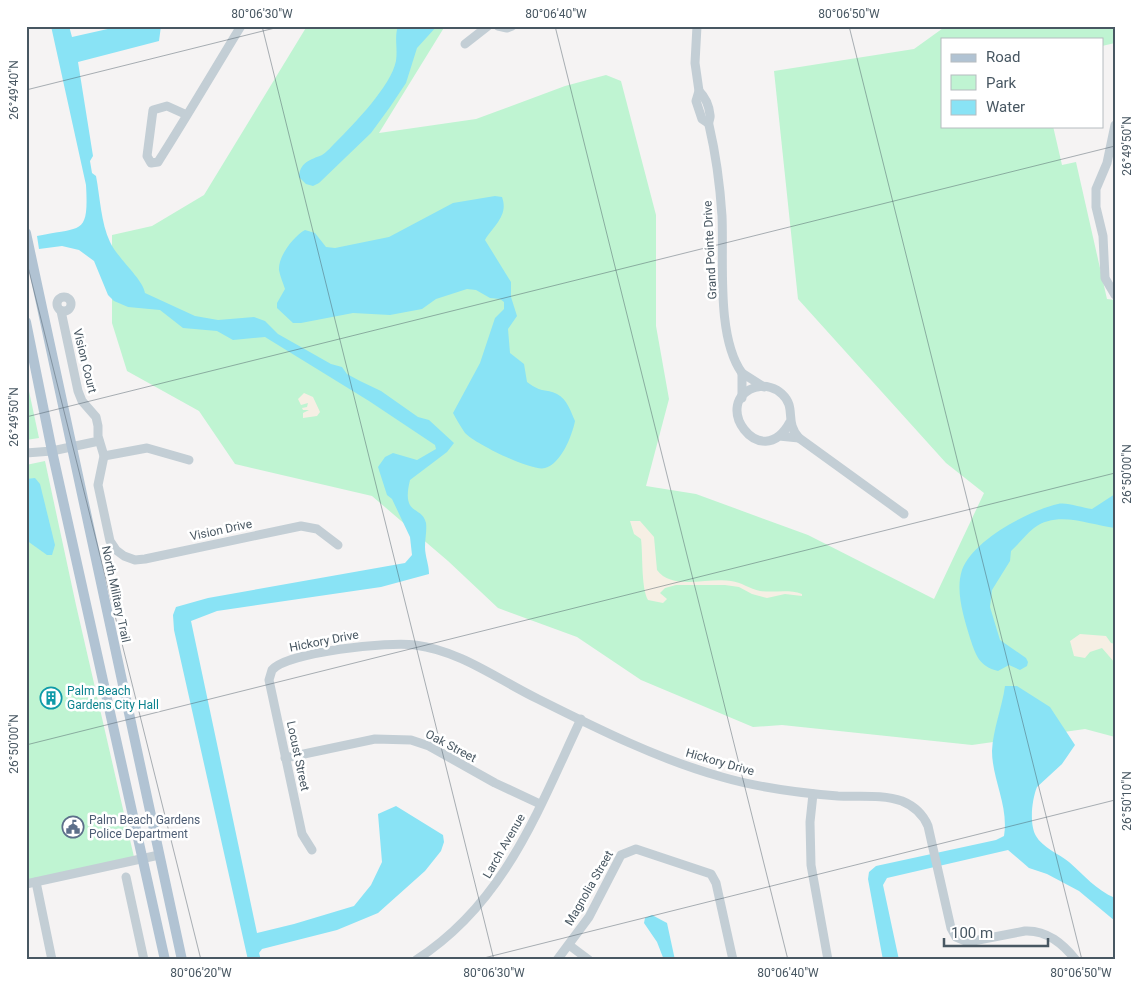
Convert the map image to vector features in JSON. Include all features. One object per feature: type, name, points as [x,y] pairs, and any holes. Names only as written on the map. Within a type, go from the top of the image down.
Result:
[{"type":"main road","name":"North Military Trail","points":[[26,232],[182,960]]},
{"type":"main road","points":[[26,322],[52,452],[144,858],[165,960]]},
{"type":"street","points":[[187,115],[167,106],[153,110],[147,156],[151,163],[158,162],[187,115],[241,26]]},
{"type":"street","points":[[465,44],[488,26]]},
{"type":"street","points":[[498,26],[507,28],[512,26]]},
{"type":"street","name":"Grand Pointe Drive","points":[[697,26],[695,63],[699,91],[705,98],[711,116],[708,123],[717,162],[722,215],[726,336],[744,382],[737,415],[744,431],[760,440],[779,436],[799,438]]},
{"type":"street","points":[[1115,125],[1107,163],[1096,189],[1096,207],[1104,236],[1105,278],[1115,296]]},
{"type":"street","name":"Vision Court","points":[[61,311],[78,391],[82,401],[96,417],[99,441]]},
{"type":"street","points":[[742,373],[764,386],[778,390],[784,395],[790,408],[790,422],[799,438],[904,514]]},
{"type":"street","points":[[742,398],[752,390],[764,386]]},
{"type":"street","points":[[779,436],[790,422]]},
{"type":"street","points":[[26,453],[52,452],[99,441],[104,456],[147,448],[188,460]]},
{"type":"street","name":"Vision Drive","points":[[104,456],[98,485],[110,540],[124,556],[140,560],[301,526],[317,529],[338,545]]},
{"type":"street","name":"Hickory Drive","points":[[275,666],[283,662],[369,644],[415,645],[453,654],[581,719],[649,751],[703,772],[760,786],[812,794],[890,799],[908,804],[916,809],[926,822],[935,851],[951,928],[956,937],[968,942],[1034,931],[1058,941],[1076,960]]},
{"type":"street","name":"Locust Street","points":[[275,666],[269,680],[302,834],[312,850]]},
{"type":"street","name":"Larch Avenue","points":[[416,960],[460,926],[490,894],[511,862],[581,719]]},
{"type":"street","name":"Oak Street","points":[[286,758],[375,739],[411,740],[429,746],[488,779],[540,804]]},
{"type":"street","points":[[812,794],[810,822],[811,865],[828,960]]},
{"type":"street","name":"Magnolia Street","points":[[557,960],[589,917],[621,855],[636,849],[711,874],[716,883],[733,960]]},
{"type":"street","points":[[52,960],[31,884],[159,855]]},
{"type":"street","points":[[126,876],[144,960]]},
{"type":"street","points":[[569,945],[589,960]]},
{"type":"green space","points":[[307,26],[445,26],[379,133],[476,119],[565,86],[606,75],[621,81],[656,215],[656,326],[669,399],[646,486],[696,494],[808,535],[934,599],[984,493],[946,463],[798,299],[774,71],[914,49],[946,26],[1115,26],[1115,43],[1104,46],[1104,38],[941,38],[941,128],[1053,128],[1062,165],[1076,162],[1107,299],[1115,300],[1115,737],[1085,729],[972,745],[782,725],[753,727],[641,680],[577,637],[498,608],[448,561],[372,496],[235,464],[199,411],[127,371],[112,323],[112,235],[152,226],[204,195]]},
{"type":"green space","points":[[26,377],[39,438],[26,440]]},
{"type":"green space","points":[[45,461],[134,857],[26,880],[26,465]]},
{"type":"sand","points":[[304,393],[313,397],[320,412],[317,416],[303,418],[303,413],[309,410],[303,410],[302,408],[307,407],[308,403],[301,405],[298,399]]},
{"type":"sand","points":[[630,521],[640,521],[654,537],[657,570],[672,580],[681,582],[731,581],[760,591],[792,592],[802,594],[802,596],[785,594],[767,598],[752,594],[739,587],[725,585],[676,585],[665,588],[660,593],[667,599],[663,603],[648,600],[643,580],[641,539],[634,534]]},
{"type":"sand","points":[[1080,634],[1106,636],[1111,643],[1115,644],[1115,663],[1102,648],[1090,652],[1085,658],[1074,656],[1070,641]]},
{"type":"water","points":[[51,26],[69,26],[72,37],[121,26],[161,26],[159,41],[78,62],[93,156],[90,161],[92,173],[96,176],[107,235],[114,248],[140,282],[145,293],[195,316],[218,320],[254,317],[265,321],[278,334],[331,364],[342,367],[347,374],[381,391],[418,417],[429,420],[454,443],[447,452],[410,480],[408,500],[413,509],[421,514],[426,523],[425,550],[429,574],[381,587],[217,611],[191,621],[257,933],[354,906],[371,885],[382,862],[378,814],[396,806],[443,835],[444,842],[441,851],[425,871],[378,913],[337,930],[262,949],[259,953],[261,960],[248,960],[174,630],[173,615],[176,607],[208,598],[405,563],[412,555],[410,537],[392,499],[387,495],[378,467],[385,457],[393,453],[417,460],[436,449],[435,445],[369,401],[265,337],[233,340],[217,331],[183,328],[160,310],[128,307],[114,301],[108,295],[94,261],[79,250],[62,246],[39,249],[37,236],[73,229],[79,226],[86,214],[87,202],[86,185]]},
{"type":"water","points":[[398,26],[437,26],[417,48],[406,83],[371,133],[319,183],[313,186],[306,184],[299,177],[301,168],[310,160],[322,155],[329,149],[362,115],[387,82],[396,61],[396,34]]},
{"type":"water","points":[[495,196],[502,197],[504,204],[502,215],[485,240],[511,282],[511,297],[517,316],[508,329],[510,353],[524,364],[527,382],[537,388],[560,396],[568,406],[575,421],[565,449],[556,461],[545,468],[528,466],[470,438],[453,413],[480,363],[495,318],[504,309],[504,302],[500,299],[490,298],[476,290],[467,289],[436,299],[422,309],[390,315],[353,313],[301,323],[293,323],[277,308],[277,303],[285,289],[279,270],[281,259],[292,242],[305,230],[315,233],[326,247],[335,248],[389,237],[453,203]]},
{"type":"water","points":[[35,478],[40,484],[55,545],[52,555],[47,555],[26,540],[26,479]]},
{"type":"water","points":[[1115,494],[1115,528],[1074,520],[1053,520],[1034,528],[1011,551],[1010,561],[992,590],[990,607],[1000,640],[1026,658],[1027,666],[1020,670],[1009,665],[998,671],[982,663],[974,650],[961,604],[960,578],[968,559],[989,538],[1003,528],[1032,513],[1058,504],[1070,504],[1092,509]]},
{"type":"water","points":[[1005,686],[1017,686],[1050,707],[1075,745],[1062,764],[1037,787],[1032,812],[1032,825],[1036,836],[1042,844],[1069,862],[1096,887],[1115,898],[1115,921],[1079,891],[1047,874],[1029,868],[1008,850],[887,878],[883,885],[899,960],[883,960],[868,879],[869,872],[876,866],[996,840],[1004,836],[1004,814],[992,751]]},
{"type":"water","points":[[652,915],[667,923],[675,960],[664,960],[657,942],[644,923],[645,918]]},
{"type":"place","name":"Palm Beach Gardens City Hall","points":[[51,698]]},
{"type":"place","name":"Palm Beach Gardens Police Department","points":[[73,827]]}]
